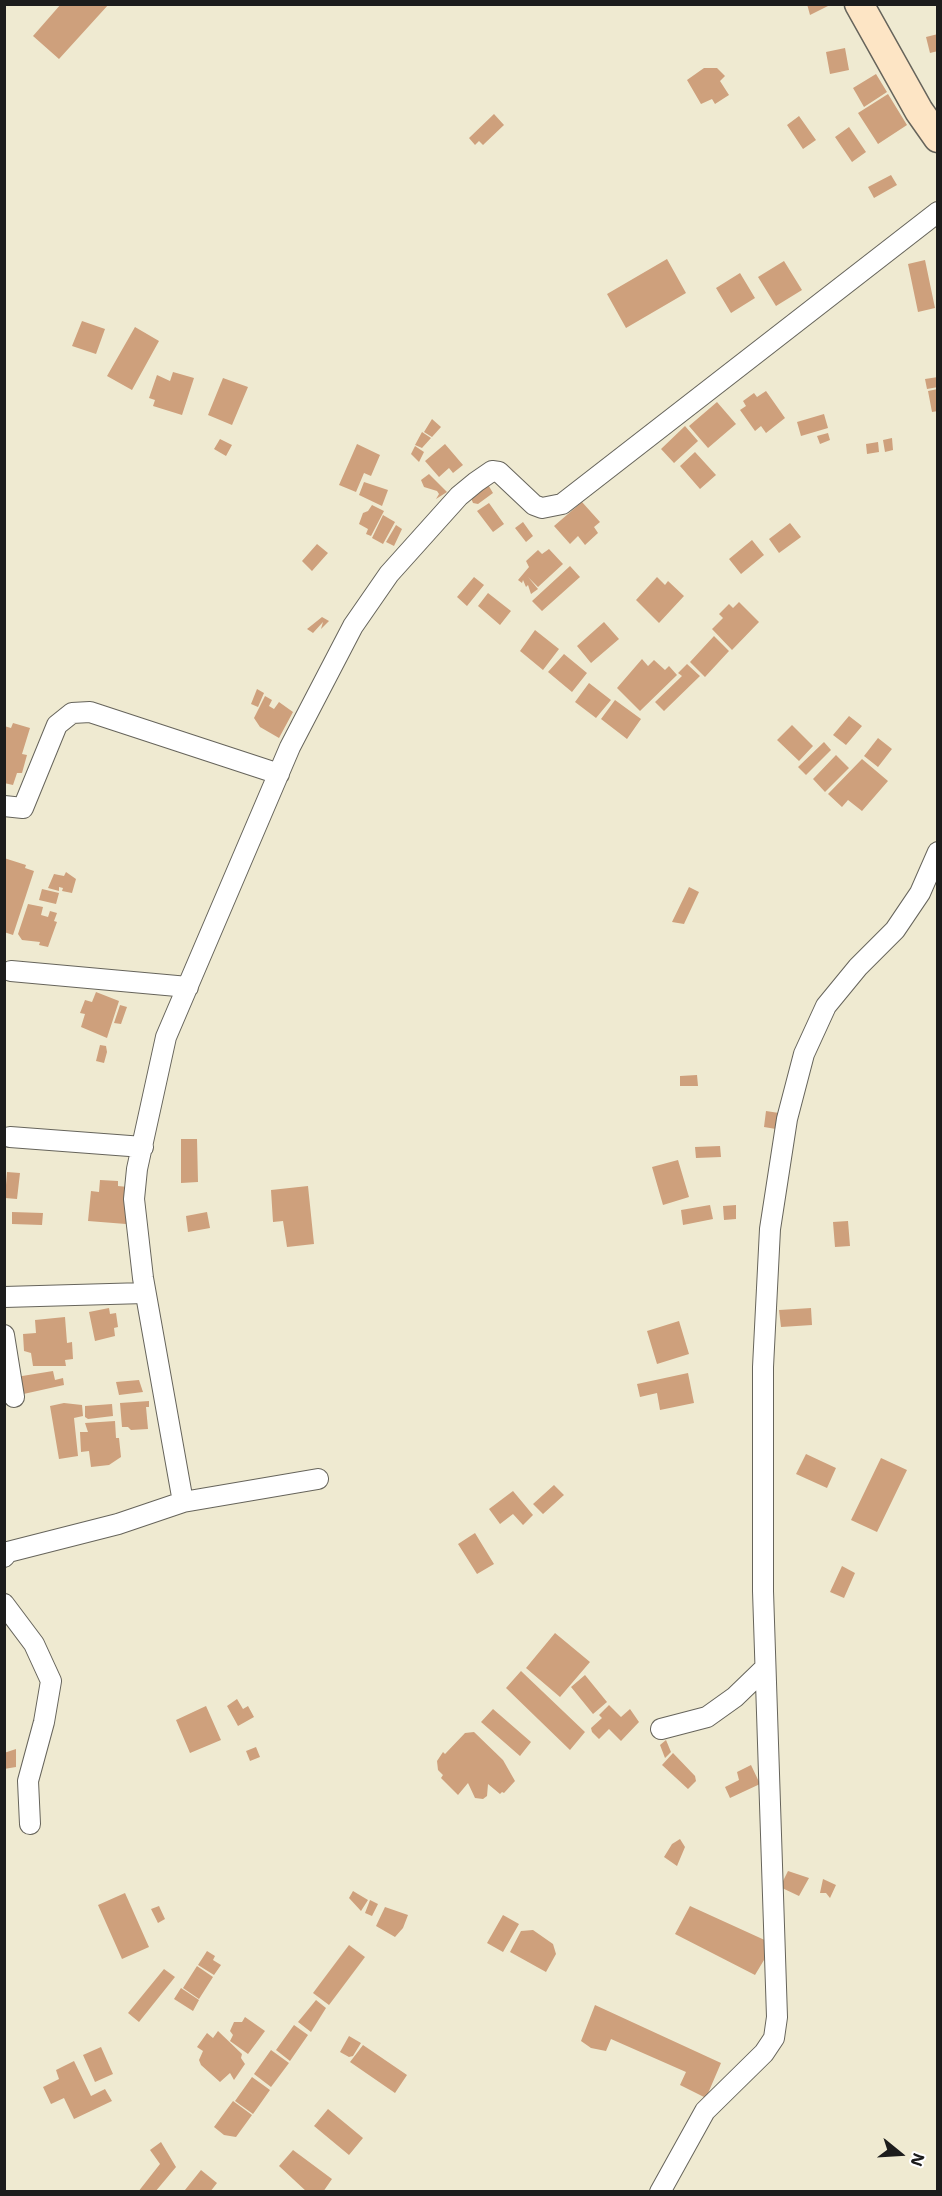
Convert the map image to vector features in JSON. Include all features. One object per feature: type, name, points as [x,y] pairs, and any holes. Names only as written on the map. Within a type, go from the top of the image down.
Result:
[{"type":"street","points":[[860,4],[919,111],[938,138]]},
{"type":"street","points":[[183,1502],[145,1293],[134,1199],[137,1169],[166,1037],[310,703],[353,626],[389,574],[459,496],[492,471],[499,472],[534,505],[542,508],[562,504],[938,212]]},
{"type":"street","points":[[4,806],[23,808],[57,724],[72,713],[90,712],[279,774]]},
{"type":"street","points":[[660,2192],[705,2111],[764,2053],[774,2038],[777,2017],[765,1668],[762,1366],[770,1229],[788,1119],[804,1054],[826,1006],[858,967],[895,930],[920,893],[938,852]]},
{"type":"street","points":[[11,971],[188,987]]},
{"type":"street","points":[[10,1137],[143,1147]]},
{"type":"street","points":[[4,1297],[145,1293]]},
{"type":"street","points":[[4,1335],[14,1397]]},
{"type":"street","points":[[4,1557],[9,1552],[118,1524],[183,1502],[318,1479]]},
{"type":"street","points":[[4,1604],[34,1644],[51,1681],[44,1722],[28,1781],[30,1824]]},
{"type":"street","points":[[661,1729],[707,1717],[735,1697],[765,1668]]},
{"type":"building","points":[[61,4],[109,4],[59,59],[33,36]]},
{"type":"building","points":[[807,4],[832,4],[810,15]]},
{"type":"building","points":[[938,34],[938,51],[930,53],[926,37]]},
{"type":"building","points":[[845,48],[849,70],[830,74],[826,52]]},
{"type":"building","points":[[704,68],[717,68],[725,76],[720,81],[729,95],[715,104],[712,99],[701,104],[687,80]]},
{"type":"building","points":[[876,74],[887,92],[864,107],[853,88]]},
{"type":"building","points":[[888,94],[907,125],[878,144],[858,113]]},
{"type":"building","points":[[494,114],[504,125],[483,145],[479,141],[475,145],[469,138]]},
{"type":"building","points":[[799,116],[816,140],[803,149],[787,125]]},
{"type":"building","points":[[849,127],[866,152],[852,162],[835,137]]},
{"type":"building","points":[[891,175],[897,185],[874,198],[868,187]]},
{"type":"building","points":[[667,259],[686,293],[626,328],[607,294]]},
{"type":"building","points":[[925,260],[935,308],[918,312],[908,264]]},
{"type":"building","points":[[784,261],[802,290],[776,306],[758,277]]},
{"type":"building","points":[[740,273],[755,298],[731,313],[716,288]]},
{"type":"building","points":[[82,321],[105,329],[96,354],[72,346]]},
{"type":"building","points":[[135,327],[159,341],[132,390],[107,376]]},
{"type":"building","points":[[173,372],[194,378],[182,415],[153,406],[155,400],[149,398],[157,375],[170,381]]},
{"type":"building","points":[[938,377],[938,387],[927,389],[925,379]]},
{"type":"building","points":[[223,378],[248,387],[232,425],[208,415]]},
{"type":"building","points":[[938,389],[938,411],[932,412],[928,391]]},
{"type":"building","points":[[766,391],[785,418],[766,433],[761,426],[755,431],[740,410],[746,406],[743,401],[754,393],[757,397]]},
{"type":"building","points":[[717,402],[736,424],[708,448],[689,426]]},
{"type":"building","points":[[824,414],[828,428],[801,436],[797,422]]},
{"type":"building","points":[[432,419],[441,427],[432,437],[424,432]]},
{"type":"building","points":[[685,426],[698,441],[674,463],[661,449]]},
{"type":"building","points":[[422,432],[431,438],[422,448],[415,445]]},
{"type":"building","points":[[828,433],[830,440],[820,444],[817,436]]},
{"type":"building","points":[[892,438],[893,450],[885,452],[883,440]]},
{"type":"building","points":[[220,439],[232,445],[226,456],[214,449]]},
{"type":"building","points":[[878,442],[879,452],[867,454],[866,444]]},
{"type":"building","points":[[357,444],[380,455],[371,476],[364,473],[356,492],[339,485]]},
{"type":"building","points":[[445,444],[463,465],[453,473],[449,468],[439,477],[425,461]]},
{"type":"building","points":[[415,446],[424,452],[419,462],[411,454]]},
{"type":"building","points":[[695,452],[716,475],[700,489],[680,466]]},
{"type":"building","points":[[429,474],[447,492],[436,499],[439,494],[437,491],[424,487],[421,480]]},
{"type":"building","points":[[364,482],[388,490],[382,506],[359,495]]},
{"type":"building","points":[[487,483],[493,493],[478,504],[473,503],[471,498]]},
{"type":"building","points":[[582,502],[600,522],[594,527],[598,533],[585,545],[578,536],[570,544],[554,526]]},
{"type":"building","points":[[489,503],[504,524],[493,532],[477,511]]},
{"type":"building","points":[[372,505],[384,511],[371,536],[366,534],[368,529],[359,524],[363,513],[368,511]]},
{"type":"building","points":[[383,515],[395,522],[383,544],[372,538]]},
{"type":"building","points":[[523,522],[533,536],[526,542],[515,528]]},
{"type":"building","points":[[790,523],[801,537],[779,553],[769,539]]},
{"type":"building","points":[[396,525],[402,529],[394,546],[386,542]]},
{"type":"building","points":[[752,540],[764,555],[741,574],[729,559]]},
{"type":"building","points":[[317,544],[328,553],[312,571],[302,561]]},
{"type":"building","points":[[549,549],[563,564],[538,587],[528,577],[538,589],[531,594],[528,585],[526,587],[523,580],[522,583],[518,580],[529,567],[526,561],[538,550],[542,554]]},
{"type":"building","points":[[570,566],[580,577],[542,611],[532,601]]},
{"type":"building","points":[[474,577],[484,585],[467,606],[457,597]]},
{"type":"building","points":[[657,577],[665,585],[668,581],[684,596],[659,623],[636,600]]},
{"type":"building","points":[[488,593],[511,611],[500,625],[478,606]]},
{"type":"building","points":[[739,602],[759,622],[732,650],[712,629],[723,618],[719,614],[729,604],[733,608]]},
{"type":"building","points":[[322,617],[329,621],[321,629],[323,622],[313,633],[307,629]]},
{"type":"building","points":[[604,622],[619,639],[591,663],[577,646]]},
{"type":"building","points":[[535,630],[559,649],[543,670],[520,651]]},
{"type":"building","points":[[714,636],[729,651],[705,677],[690,662]]},
{"type":"building","points":[[564,654],[587,673],[572,692],[548,672]]},
{"type":"building","points":[[642,659],[648,666],[654,660],[665,670],[669,666],[677,675],[640,711],[617,688]]},
{"type":"building","points":[[687,664],[700,676],[664,711],[655,702],[682,676],[678,673]]},
{"type":"building","points":[[589,683],[611,700],[596,718],[575,702]]},
{"type":"building","points":[[257,689],[264,693],[258,707],[251,704]]},
{"type":"building","points":[[265,696],[272,700],[269,706],[274,709],[279,702],[293,712],[279,738],[260,727],[254,718]]},
{"type":"building","points":[[615,700],[641,719],[627,739],[601,719]]},
{"type":"building","points":[[849,716],[862,726],[846,745],[833,735]]},
{"type":"building","points":[[13,723],[30,728],[22,754],[27,755],[22,773],[17,773],[13,785],[4,783],[4,726],[11,728]]},
{"type":"building","points":[[792,725],[813,746],[799,761],[777,740]]},
{"type":"building","points":[[878,738],[892,749],[878,767],[864,756]]},
{"type":"building","points":[[824,742],[831,750],[806,775],[798,767]]},
{"type":"building","points":[[836,755],[849,768],[825,792],[813,779]]},
{"type":"building","points":[[862,759],[888,781],[862,811],[848,800],[842,807],[828,794]]},
{"type":"building","points":[[4,858],[26,865],[25,868],[34,871],[13,935],[4,932]]},
{"type":"building","points":[[66,872],[76,879],[72,893],[62,891],[63,888],[59,887],[59,891],[48,888],[54,874],[64,876]]},
{"type":"building","points":[[689,887],[699,892],[684,924],[672,922]]},
{"type":"building","points":[[42,889],[59,893],[56,904],[39,900]]},
{"type":"building","points":[[28,904],[43,907],[41,915],[48,917],[50,911],[57,913],[54,921],[57,922],[48,947],[39,945],[40,942],[22,940],[18,934]]},
{"type":"building","points":[[96,992],[119,1001],[107,1038],[81,1027],[85,1014],[80,1013],[85,1000],[92,1002]]},
{"type":"building","points":[[120,1005],[127,1007],[121,1024],[114,1023]]},
{"type":"building","points":[[100,1045],[106,1046],[104,1063],[96,1061]]},
{"type":"building","points":[[697,1075],[698,1086],[680,1086],[680,1076]]},
{"type":"building","points":[[766,1111],[779,1113],[776,1129],[764,1127]]},
{"type":"building","points":[[181,1139],[197,1139],[198,1182],[181,1183]]},
{"type":"building","points":[[720,1146],[721,1157],[696,1158],[695,1147]]},
{"type":"building","points":[[678,1160],[689,1197],[663,1205],[652,1167]]},
{"type":"building","points":[[7,1172],[20,1173],[17,1199],[5,1198]]},
{"type":"building","points":[[100,1180],[118,1181],[118,1186],[128,1187],[126,1224],[88,1221],[91,1191],[99,1192]]},
{"type":"building","points":[[308,1186],[314,1244],[287,1247],[283,1221],[273,1222],[271,1190]]},
{"type":"building","points":[[710,1205],[713,1219],[683,1225],[681,1210]]},
{"type":"building","points":[[736,1205],[736,1219],[724,1220],[723,1206]]},
{"type":"building","points":[[12,1212],[43,1213],[42,1225],[12,1224]]},
{"type":"building","points":[[207,1212],[210,1228],[188,1232],[186,1216]]},
{"type":"building","points":[[848,1221],[850,1246],[835,1247],[833,1222]]},
{"type":"building","points":[[109,1308],[110,1314],[116,1313],[118,1327],[114,1328],[115,1336],[95,1341],[89,1312]]},
{"type":"building","points":[[811,1308],[812,1325],[781,1327],[779,1310]]},
{"type":"building","points":[[65,1317],[67,1343],[72,1342],[73,1359],[65,1360],[66,1366],[33,1366],[31,1353],[24,1351],[23,1334],[36,1333],[35,1320]]},
{"type":"building","points":[[679,1321],[689,1354],[657,1364],[647,1331]]},
{"type":"building","points":[[53,1371],[55,1380],[63,1378],[64,1385],[19,1395],[16,1377]]},
{"type":"building","points":[[688,1373],[694,1403],[660,1410],[657,1393],[640,1397],[637,1384]]},
{"type":"building","points":[[139,1380],[143,1392],[119,1395],[116,1382]]},
{"type":"building","points":[[149,1401],[149,1407],[146,1407],[148,1429],[131,1430],[128,1427],[122,1427],[120,1403]]},
{"type":"building","points":[[64,1403],[82,1405],[83,1416],[74,1418],[78,1456],[59,1459],[50,1406]]},
{"type":"building","points":[[112,1404],[113,1416],[88,1419],[85,1417],[85,1406]]},
{"type":"building","points":[[115,1421],[116,1438],[119,1438],[121,1457],[109,1465],[91,1467],[89,1451],[81,1452],[80,1432],[88,1432],[85,1423]]},
{"type":"building","points":[[806,1454],[836,1468],[827,1488],[796,1474]]},
{"type":"building","points":[[881,1458],[907,1470],[877,1532],[851,1520]]},
{"type":"building","points":[[554,1485],[564,1495],[543,1514],[533,1504]]},
{"type":"building","points":[[513,1491],[533,1515],[523,1525],[513,1514],[500,1524],[489,1509]]},
{"type":"building","points":[[475,1533],[494,1564],[477,1574],[458,1544]]},
{"type":"building","points":[[842,1566],[855,1573],[844,1598],[830,1592]]},
{"type":"building","points":[[555,1633],[590,1662],[560,1697],[526,1668]]},
{"type":"building","points":[[521,1671],[585,1732],[570,1750],[506,1688]]},
{"type":"building","points":[[585,1675],[607,1702],[593,1714],[571,1687]]},
{"type":"building","points":[[237,1699],[243,1709],[248,1706],[254,1717],[238,1726],[227,1706]]},
{"type":"building","points":[[609,1705],[621,1717],[630,1709],[639,1722],[621,1741],[609,1729],[599,1739],[592,1732],[591,1728],[602,1718],[599,1715]]},
{"type":"building","points":[[206,1706],[221,1740],[190,1753],[176,1720]]},
{"type":"building","points":[[493,1709],[531,1742],[520,1756],[481,1722]]},
{"type":"building","points":[[474,1732],[503,1760],[515,1781],[504,1793],[500,1794],[488,1784],[487,1796],[483,1799],[475,1798],[468,1783],[458,1795],[441,1778],[443,1775],[438,1770],[437,1761],[443,1752],[445,1754],[465,1733]]},
{"type":"building","points":[[666,1740],[671,1752],[665,1758],[660,1745]]},
{"type":"building","points":[[256,1747],[260,1757],[250,1761],[246,1751]]},
{"type":"building","points":[[16,1749],[16,1767],[4,1769],[4,1753]]},
{"type":"building","points":[[673,1753],[695,1776],[696,1781],[688,1789],[662,1765]]},
{"type":"building","points":[[751,1765],[760,1784],[730,1798],[725,1787],[739,1780],[737,1772]]},
{"type":"building","points":[[680,1839],[685,1847],[677,1866],[664,1857],[672,1844]]},
{"type":"building","points":[[788,1871],[809,1878],[799,1896],[780,1887]]},
{"type":"building","points":[[823,1879],[836,1885],[830,1898],[826,1893],[820,1893]]},
{"type":"building","points":[[353,1891],[368,1900],[361,1911],[349,1898]]},
{"type":"building","points":[[125,1893],[149,1947],[122,1959],[98,1905]]},
{"type":"building","points":[[370,1900],[378,1904],[372,1916],[365,1913]]},
{"type":"building","points":[[159,1906],[165,1919],[158,1923],[151,1909]]},
{"type":"building","points":[[690,1906],[769,1942],[764,1960],[755,1975],[675,1934]]},
{"type":"building","points":[[385,1907],[408,1915],[403,1928],[395,1937],[376,1926]]},
{"type":"building","points":[[503,1915],[519,1924],[503,1952],[487,1943]]},
{"type":"building","points":[[533,1930],[553,1944],[556,1954],[546,1972],[510,1952],[521,1931]]},
{"type":"building","points":[[349,1945],[365,1957],[329,2005],[313,1993]]},
{"type":"building","points":[[207,1951],[215,1956],[213,1960],[221,1965],[214,1975],[198,1965]]},
{"type":"building","points":[[197,1966],[213,1977],[199,1999],[183,1988]]},
{"type":"building","points":[[164,1969],[175,1977],[139,2022],[128,2013]]},
{"type":"building","points":[[181,1988],[199,2000],[193,2011],[174,1999]]},
{"type":"building","points":[[316,2000],[326,2008],[311,2032],[298,2022]]},
{"type":"building","points":[[595,2005],[721,2063],[706,2098],[680,2085],[686,2072],[611,2039],[606,2051],[591,2048],[581,2041]]},
{"type":"building","points":[[245,2017],[265,2031],[248,2054],[230,2041],[233,2035],[230,2031],[234,2022],[242,2022]]},
{"type":"building","points":[[294,2025],[308,2035],[290,2061],[276,2050]]},
{"type":"building","points":[[218,2031],[242,2054],[241,2058],[245,2064],[234,2080],[230,2073],[220,2082],[201,2065],[199,2060],[203,2051],[197,2047],[207,2033],[213,2038]]},
{"type":"building","points":[[349,2036],[361,2043],[353,2056],[349,2057],[340,2052]]},
{"type":"building","points":[[363,2045],[407,2075],[395,2093],[350,2062]]},
{"type":"building","points":[[101,2047],[113,2074],[95,2082],[83,2055]]},
{"type":"building","points":[[271,2050],[289,2063],[271,2087],[254,2074]]},
{"type":"building","points":[[74,2061],[91,2096],[105,2089],[112,2101],[74,2119],[64,2098],[51,2104],[43,2087],[59,2079],[56,2070]]},
{"type":"building","points":[[252,2077],[270,2090],[253,2114],[235,2101]]},
{"type":"building","points":[[233,2101],[252,2115],[236,2137],[224,2135],[214,2127]]},
{"type":"building","points":[[328,2109],[363,2138],[349,2155],[314,2126]]},
{"type":"building","points":[[161,2142],[176,2167],[155,2192],[138,2192],[160,2164],[150,2150]]},
{"type":"building","points":[[293,2150],[332,2179],[323,2192],[307,2192],[279,2166]]},
{"type":"building","points":[[201,2170],[217,2183],[210,2192],[187,2192],[185,2190]]}]
